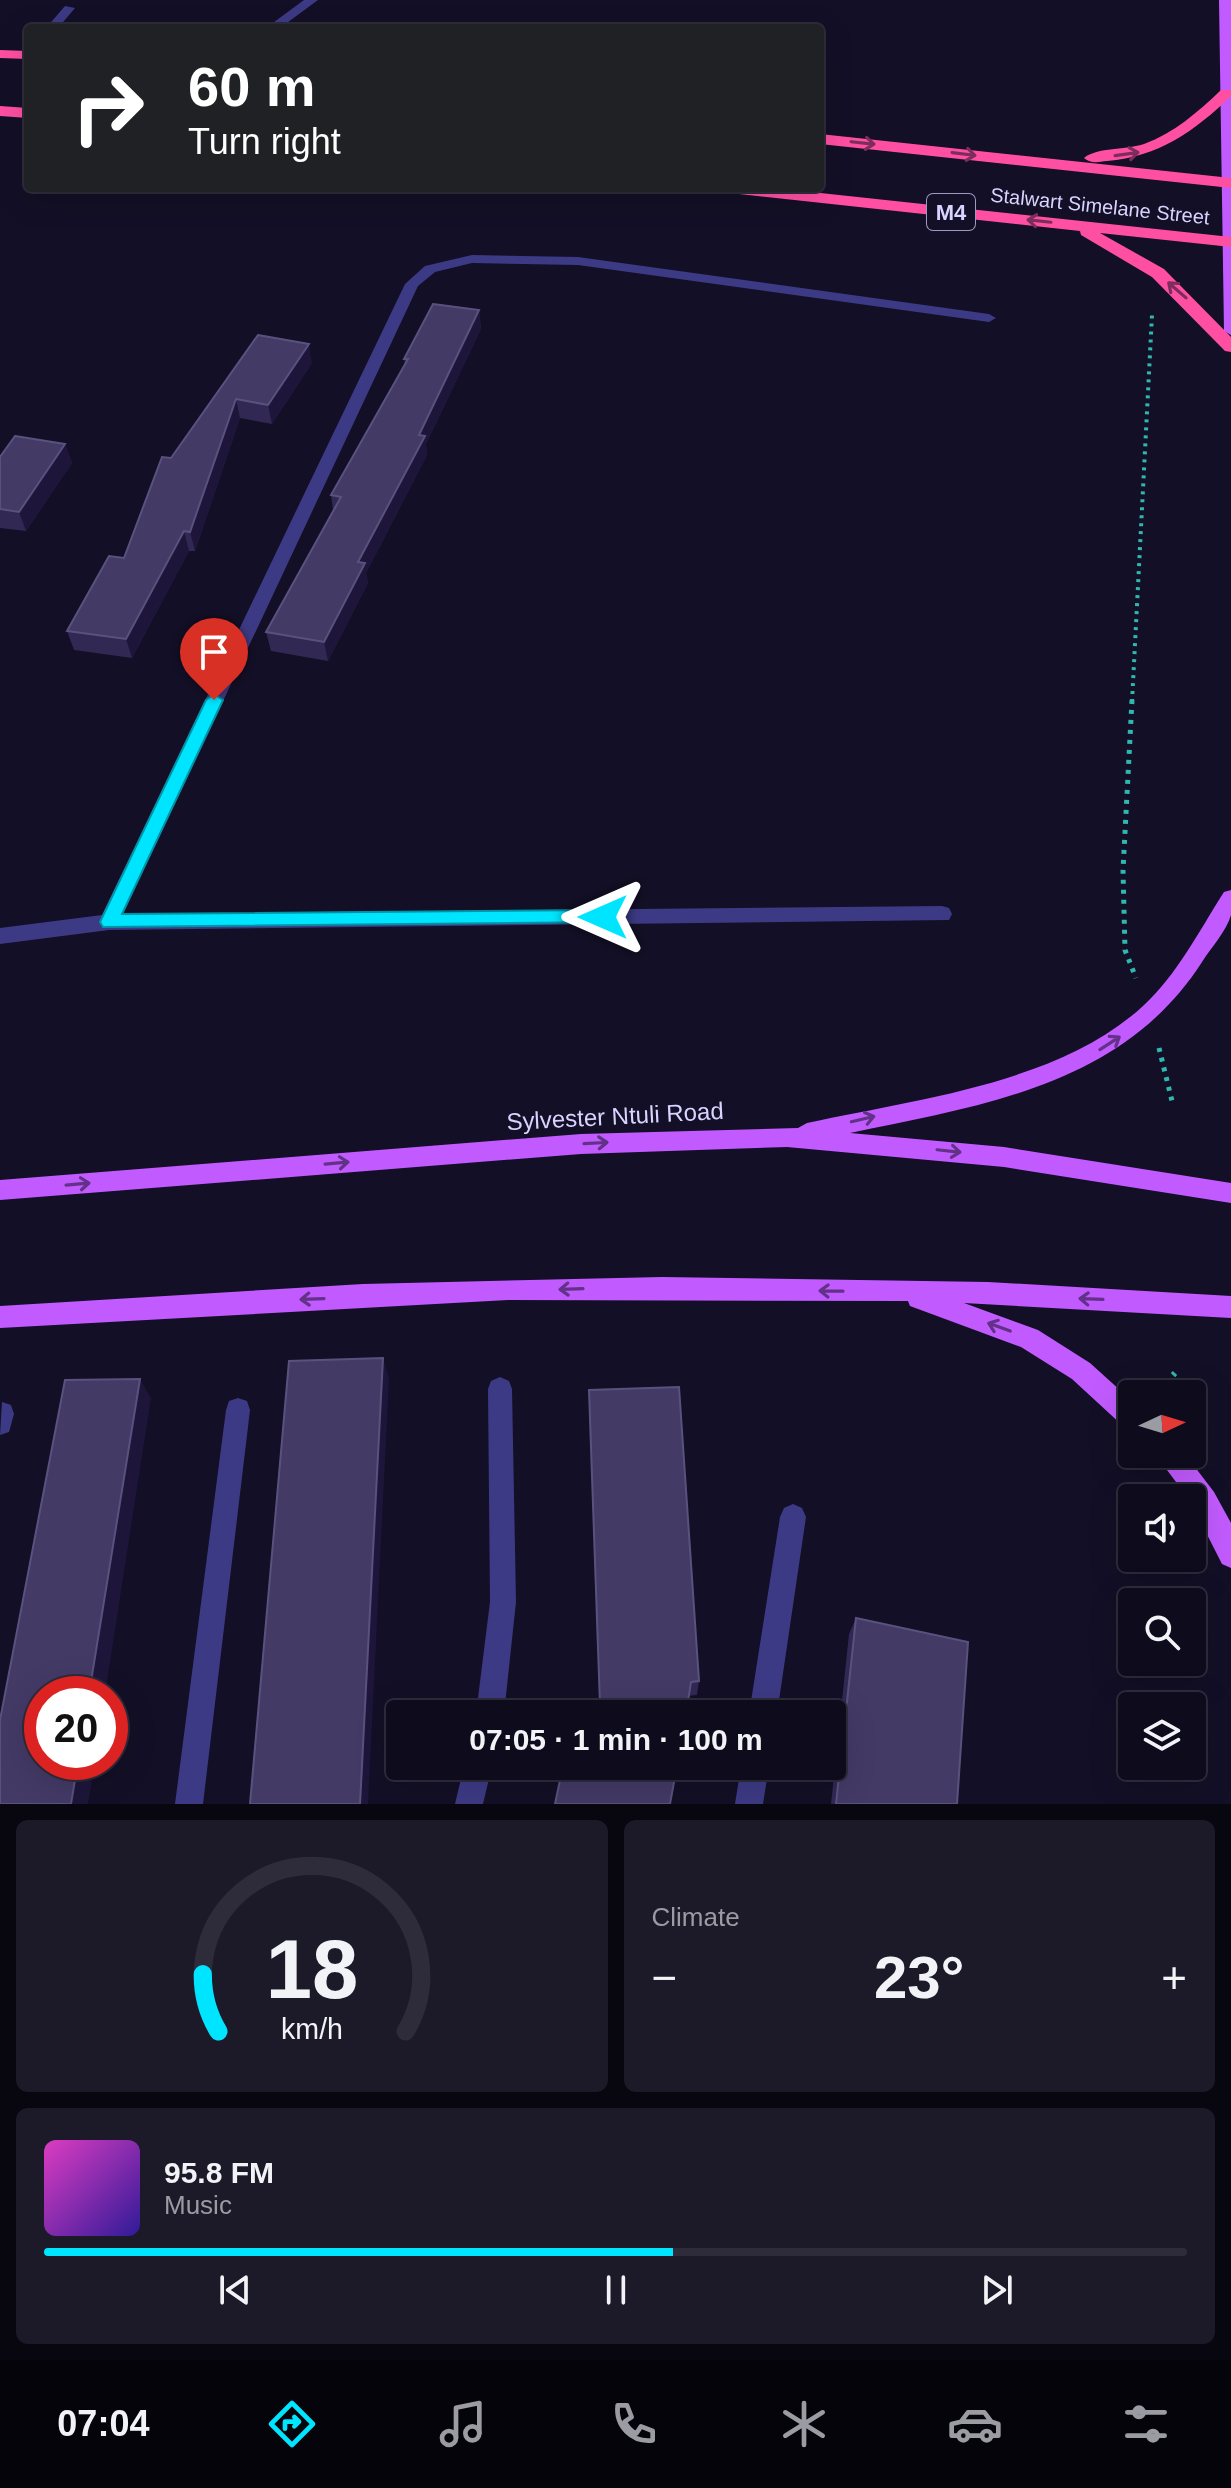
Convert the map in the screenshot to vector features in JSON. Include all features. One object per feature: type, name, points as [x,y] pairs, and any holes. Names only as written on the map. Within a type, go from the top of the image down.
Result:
[{"type":"highway","points":[[0,54],[24,55]]},
{"type":"highway","points":[[1022,161],[1141,152],[1168,143],[1226,93]]},
{"type":"highway","points":[[0,111],[24,113]]},
{"type":"highway","name":"Stalwart Simelane Street","points":[[824,139],[1229,183]]},
{"type":"highway","name":"Stalwart Simelane Street","points":[[767,192],[1229,242]]},
{"type":"highway","points":[[1071,225],[1113,245],[1158,273],[1231,347]]},
{"type":"main road","points":[[1225,0],[1231,331]]},
{"type":"main road","points":[[787,1137],[1057,1070],[1108,1047],[1150,1013],[1187,967],[1231,898]]},
{"type":"main road","name":"Sylvester Ntuli Road","points":[[0,1190],[581,1144],[787,1137],[1004,1157],[1231,1193]]},
{"type":"main road","points":[[0,1317],[262,1301],[580,1288],[900,1291],[1231,1307]]},
{"type":"main road","points":[[900,1291],[1029,1338],[1081,1371],[1118,1404]]},
{"type":"main road","points":[[1182,1468],[1216,1523],[1231,1555]]},
{"type":"street","points":[[278,24],[312,0]]},
{"type":"street","points":[[55,24],[69,8]]},
{"type":"street","points":[[109,922],[412,284],[430,269],[472,259],[578,261],[989,318]]},
{"type":"street","points":[[0,936],[109,922],[942,914]]},
{"type":"street","points":[[492,1700],[503,1602],[500,1389]]},
{"type":"street","points":[[189,1804],[238,1410]]},
{"type":"street","points":[[765,1700],[793,1517]]},
{"type":"street","points":[[469,1804],[475,1780]]},
{"type":"street","points":[[749,1804],[753,1780]]},
{"type":"path","points":[[1158,273],[1145,286],[1153,329],[1123,870],[1125,950],[1150,1013],[1172,1101]]},
{"type":"path","points":[[1168,1380],[1175,1373]]},
{"type":"building","points":[[433,304],[479,310],[419,435],[425,436],[358,562],[365,563],[324,642],[266,632],[341,497],[331,495],[408,359],[404,359]]},
{"type":"building","points":[[258,335],[309,344],[268,405],[236,399],[190,532],[184,531],[126,639],[67,631],[109,556],[124,558],[162,457],[171,458]]},
{"type":"building","points":[[15,436],[65,444],[19,512],[0,509],[0,457]]},
{"type":"building","points":[[383,1358],[360,1804],[250,1804],[289,1361]]},
{"type":"building","points":[[140,1379],[92,1676],[24,1676],[24,1780],[75,1780],[71,1804],[0,1804],[0,1720],[65,1380]]},
{"type":"building","points":[[679,1387],[699,1681],[691,1682],[688,1700],[600,1700],[589,1390]]},
{"type":"building","points":[[856,1618],[968,1642],[957,1804],[836,1804],[839,1780],[846,1780],[846,1711]]},
{"type":"building","points":[[560,1780],[674,1780],[670,1804],[555,1804]]},
{"type":"route","points":[[214,700],[109,922],[603,917]]}]
